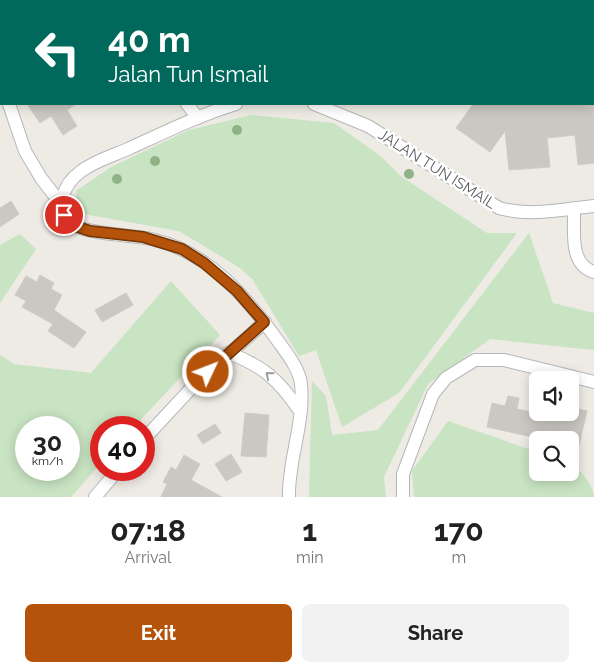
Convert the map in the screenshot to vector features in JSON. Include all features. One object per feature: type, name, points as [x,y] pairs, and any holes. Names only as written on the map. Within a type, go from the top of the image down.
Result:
[{"type":"street","points":[[9,105],[25,151],[41,178],[61,204],[64,215],[72,225],[90,231],[143,237],[182,249],[204,263],[237,291],[264,322],[296,370],[301,384],[288,496]]},
{"type":"street","points":[[188,105],[198,118]]},
{"type":"street","points":[[61,204],[66,188],[79,172],[198,118],[233,105]]},
{"type":"street","name":"JALAN TUN ISMAIL","points":[[316,105],[368,126],[499,208],[525,212],[594,206]]},
{"type":"street","points":[[574,208],[576,259],[586,269],[594,272]]},
{"type":"street","points":[[155,426],[228,353],[264,322]]},
{"type":"street","points":[[228,353],[251,362],[269,374],[286,391],[299,410]]},
{"type":"street","points":[[403,497],[402,474],[433,394],[446,378],[475,360],[504,360],[594,382]]},
{"type":"street","points":[[95,497],[109,481]]},
{"type":"green space","points":[[251,115],[334,123],[379,155],[402,177],[487,233],[517,233],[399,393],[342,427],[316,350],[299,356],[253,280],[240,268],[179,231],[78,213],[76,191],[111,167],[189,130]]},
{"type":"green space","points":[[529,233],[553,303],[594,313],[594,350],[490,339],[428,384],[384,477],[386,497],[309,497],[312,381],[326,396],[332,435],[378,430]]},
{"type":"green space","points":[[20,234],[36,249],[0,303],[0,245]]},
{"type":"green space","points":[[171,281],[220,335],[144,416],[90,416],[90,475],[71,497],[0,497],[0,355],[14,364],[91,373]]},
{"type":"green space","points":[[448,421],[529,449],[529,481],[579,481],[579,470],[592,488],[594,497],[414,497],[412,471]]},
{"type":"building","points":[[28,105],[74,105],[67,110],[77,126],[63,135],[51,116],[40,123]]},
{"type":"building","points":[[472,105],[594,105],[594,163],[578,165],[575,135],[547,138],[550,167],[509,170],[505,131],[490,152],[456,128]]},
{"type":"building","points":[[11,201],[19,214],[0,227],[0,208]]},
{"type":"building","points":[[40,275],[54,283],[51,289],[62,295],[54,310],[86,332],[74,348],[48,331],[53,324],[22,307],[26,301],[15,295],[26,276],[37,282]]},
{"type":"building","points":[[126,293],[133,305],[102,322],[95,310]]},
{"type":"building","points":[[508,396],[519,398],[517,409],[529,411],[529,421],[579,421],[579,409],[587,411],[579,445],[579,431],[529,431],[529,436],[487,427],[492,403],[505,406]]},
{"type":"building","points":[[245,413],[269,415],[266,457],[241,456]]},
{"type":"building","points":[[215,424],[221,433],[203,444],[197,435]]},
{"type":"building","points":[[231,454],[242,472],[226,481],[215,464]]},
{"type":"building","points":[[184,455],[200,464],[191,480],[222,497],[161,497],[167,484],[163,482],[171,467],[176,470]]},
{"type":"route","points":[[64,215],[72,225],[90,231],[143,237],[162,241],[182,249],[204,263],[237,291],[264,322],[208,372]]}]
